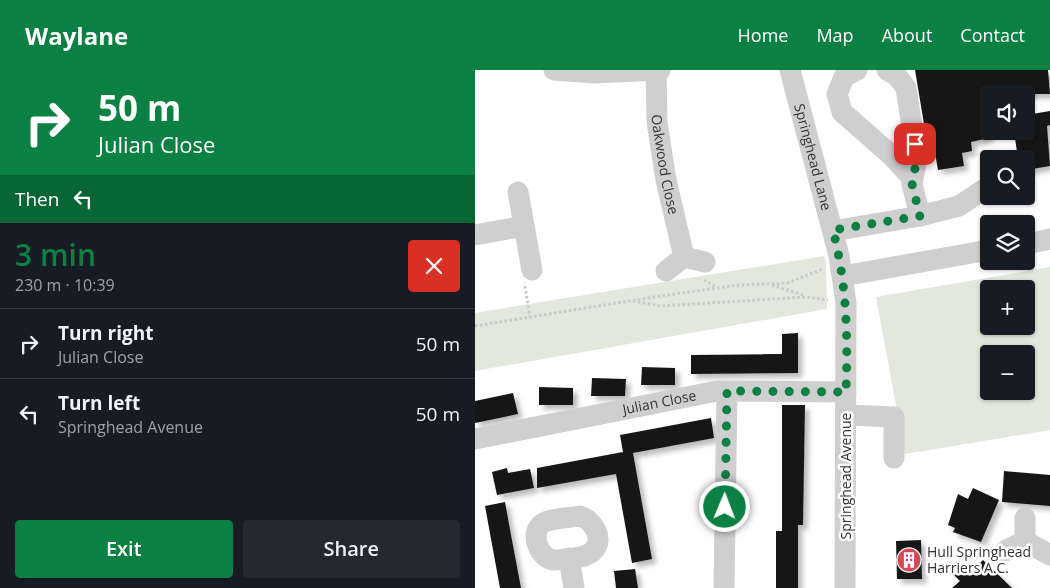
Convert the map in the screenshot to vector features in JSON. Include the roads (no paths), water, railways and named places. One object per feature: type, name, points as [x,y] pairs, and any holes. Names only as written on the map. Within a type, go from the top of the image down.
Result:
[{"type":"street","points":[[554,70],[594,73],[658,70]]},
{"type":"street","name":"Oakwood Close","points":[[658,70],[657,122],[666,180],[684,257]]},
{"type":"street","name":"Springhead Lane","points":[[790,70],[841,266],[848,334]]},
{"type":"street","points":[[857,70],[844,77],[837,94],[841,112],[891,155],[913,179]]},
{"type":"street","points":[[887,70],[897,76],[906,88],[917,158],[913,179],[920,216]]},
{"type":"street","points":[[518,192],[532,270]]},
{"type":"street","points":[[833,230],[920,216],[959,206],[980,192]]},
{"type":"street","points":[[475,235],[524,226]]},
{"type":"street","points":[[1035,242],[1050,240]]},
{"type":"street","points":[[841,266],[980,251]]},
{"type":"street","points":[[666,271],[684,257],[705,262]]},
{"type":"street","name":"Springhead Avenue","points":[[845,588],[848,334]]},
{"type":"street","name":"Julian Close","points":[[475,439],[717,391],[846,392]]},
{"type":"street","points":[[724,588],[727,391]]},
{"type":"street","points":[[847,415],[894,417],[894,458]]},
{"type":"street","points":[[1025,518],[1025,542]]},
{"type":"street","points":[[1005,551],[1025,542],[1050,554]]},
{"type":"street","points":[[569,558],[574,588]]},
{"type":"place","name":"Hull Springhead Harriers A.C.","points":[[909,560]]}]
